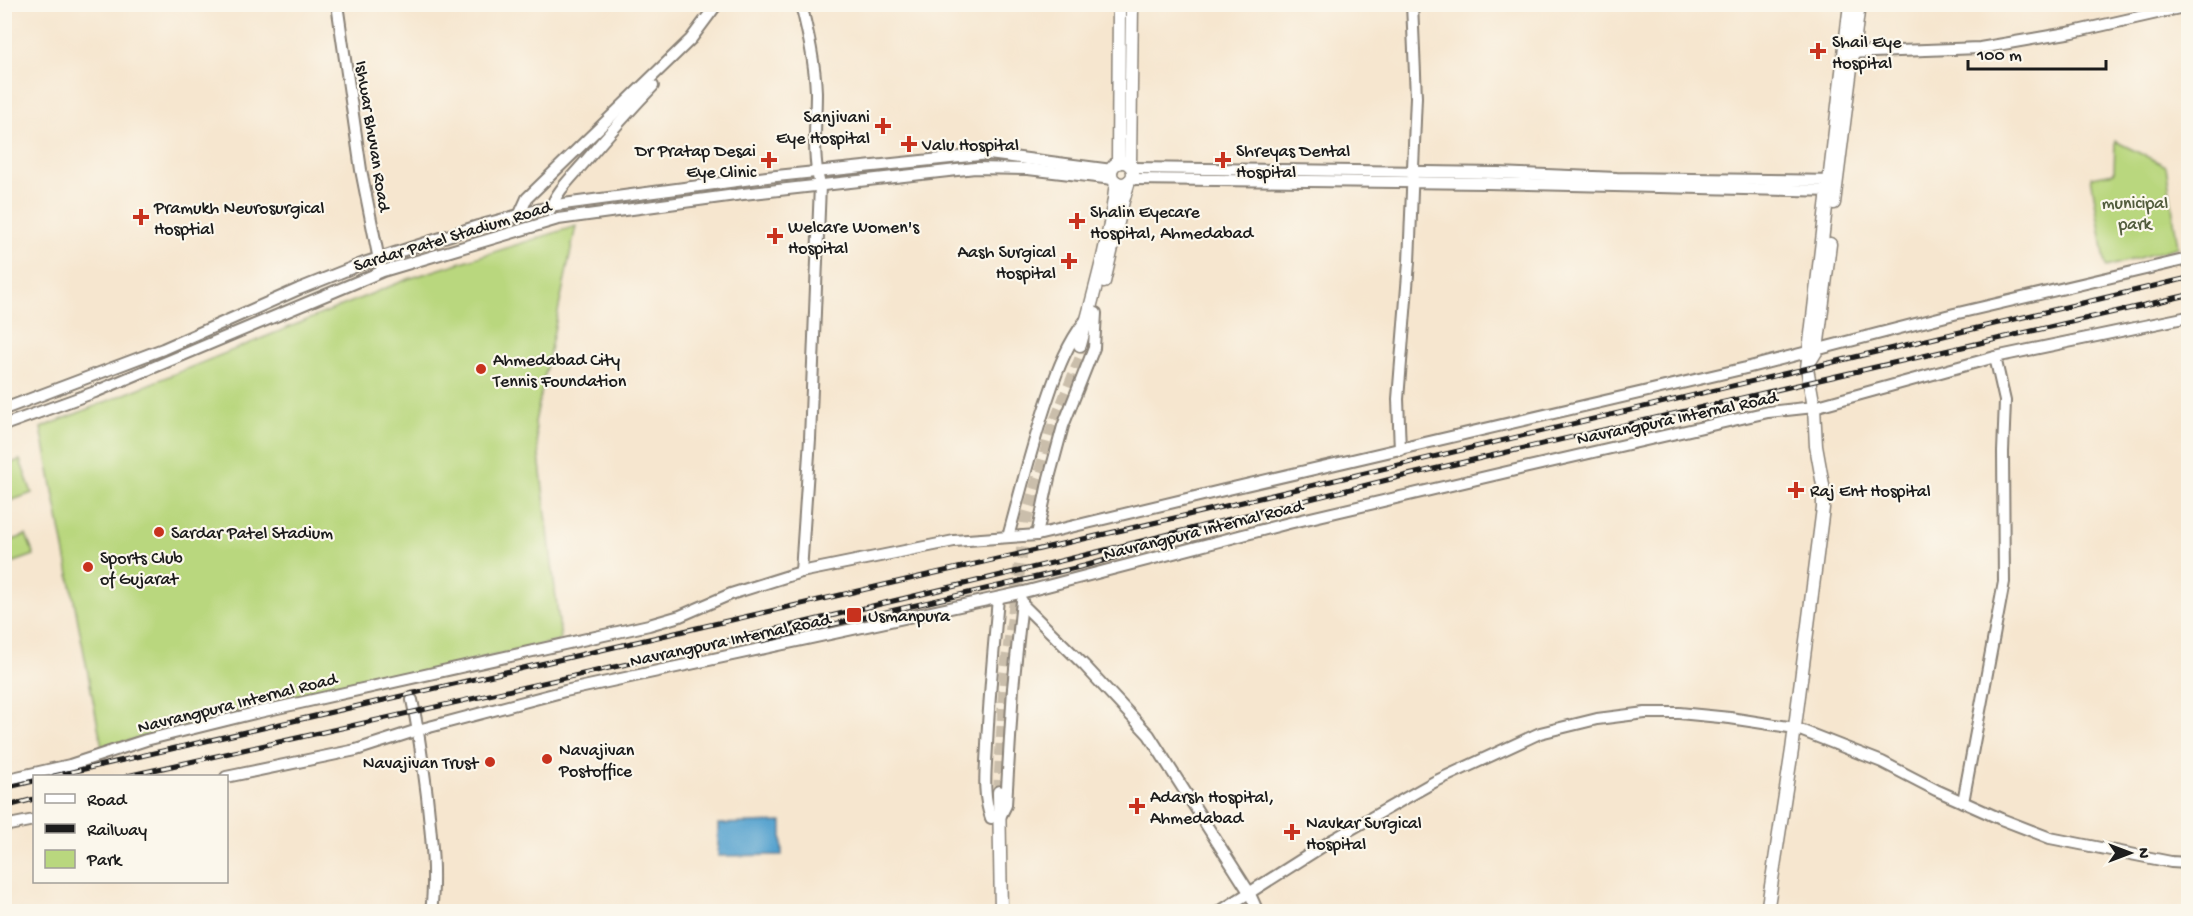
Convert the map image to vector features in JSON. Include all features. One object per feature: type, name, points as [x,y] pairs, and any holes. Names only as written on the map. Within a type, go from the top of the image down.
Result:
[{"type":"main road","points":[[1084,341],[1123,201],[1119,4]]},
{"type":"main road","points":[[1123,173],[1132,4]]},
{"type":"main road","points":[[1767,912],[1795,728],[1823,508],[1823,485],[1807,368],[1811,355],[1848,53],[1850,4]]},
{"type":"main road","points":[[1848,53],[1859,4]]},
{"type":"main road","points":[[994,912],[995,792]]},
{"type":"main road","points":[[995,818],[1001,912]]},
{"type":"street","name":"Ishwar Bhuvan Road","points":[[337,4],[361,170],[382,271]]},
{"type":"street","points":[[517,230],[519,214],[527,198],[684,47],[717,4]]},
{"type":"street","points":[[547,222],[551,206],[567,183],[618,123],[718,15],[724,4]]},
{"type":"street","points":[[801,4],[813,61],[816,89],[816,172],[820,185],[810,439],[801,572]]},
{"type":"street","points":[[1400,450],[1398,399],[1408,262],[1416,97],[1412,4]]},
{"type":"street","points":[[1848,53],[1980,48],[2073,33],[2188,6]]},
{"type":"street","name":"Sardar Patel Stadium Road","points":[[4,409],[163,349],[299,289],[378,258],[551,206],[816,172],[989,154],[1123,173]]},
{"type":"street","name":"Sardar Patel Stadium Road","points":[[4,426],[95,392],[382,271],[547,222],[642,206],[975,168],[1123,173]]},
{"type":"street","points":[[1123,173],[1832,186]]},
{"type":"street","points":[[567,183],[567,196],[571,203]]},
{"type":"street","name":"Navrangpura Internal Road","points":[[4,780],[70,765],[147,740],[255,713],[410,690],[680,616],[731,594],[801,572],[954,541],[1037,535],[1811,355],[1954,314],[2188,259]]},
{"type":"street","points":[[1037,535],[1048,478],[1063,426],[1094,348],[1092,316]]},
{"type":"street","points":[[1008,537],[1038,428],[1056,374],[1073,336],[1092,316]]},
{"type":"street","name":"Navrangpura Internal Road","points":[[228,777],[356,750],[418,730],[565,692],[1024,592],[1289,524],[1524,468],[1768,412],[1814,407],[1995,357],[2188,317]]},
{"type":"street","points":[[1963,802],[2004,582],[2005,401],[1995,357]]},
{"type":"street","points":[[90,378],[95,392]]},
{"type":"street","points":[[16,405],[22,419]]},
{"type":"street","points":[[998,598],[989,701],[985,788],[987,806],[995,818],[1006,805],[1012,688],[1024,592]]},
{"type":"street","points":[[1022,604],[1085,666],[1149,735],[1249,892],[1258,912]]},
{"type":"street","points":[[410,690],[418,730],[431,836],[433,895],[431,912]]},
{"type":"street","points":[[1219,912],[1334,839],[1434,782],[1540,733],[1597,719],[1645,713],[1678,713],[1730,718],[1795,728],[1882,762],[1963,802],[2050,838],[2188,863]]},
{"type":"street","points":[[4,826],[33,820]]},
{"type":"green space","name":"municipal park","points":[[2115,141],[2166,166],[2178,247],[2106,267],[2091,177],[2114,173]]},
{"type":"green space","points":[[576,226],[535,422],[561,640],[102,747],[41,428],[408,279]]},
{"type":"green space","points":[[20,460],[32,493],[5,503],[5,465]]},
{"type":"green space","points":[[26,535],[34,555],[9,564],[5,543]]},
{"type":"water","points":[[782,822],[782,855],[718,856],[718,824]]},
{"type":"tunnel","points":[[999,792],[1005,675],[1026,520],[1052,429],[1089,337]]},
{"type":"tunnel","points":[[410,690],[412,700]]},
{"type":"railway","points":[[58,775],[1192,514],[2188,278]]},
{"type":"railway","points":[[131,775],[672,654],[1399,477],[2188,295]]},
{"type":"railway","points":[[761,641],[1084,566],[1149,548]]},
{"type":"railway","points":[[4,788],[33,781]]},
{"type":"railway","points":[[4,807],[33,799]]},
{"type":"place","name":"Shail Eye Hospital","points":[[1818,51]]},
{"type":"place","name":"Sanjivani Eye Hospital","points":[[883,126]]},
{"type":"place","name":"Valu Hospital","points":[[909,144]]},
{"type":"place","name":"Dr Pratap Desai Eye Clinic","points":[[769,160]]},
{"type":"place","name":"Shreyas Dental Hospital","points":[[1223,160]]},
{"type":"place","name":"Pramukh Neurosurgical Hosptial","points":[[141,217]]},
{"type":"place","name":"Shalin Eyecare Hospital, Ahmedabad","points":[[1077,221]]},
{"type":"place","name":"Welcare Women's Hospital","points":[[775,236]]},
{"type":"place","name":"Aash Surgical Hospital","points":[[1069,261]]},
{"type":"place","name":"Ahmedabad City Tennis Foundation","points":[[481,369]]},
{"type":"place","name":"Raj Ent Hospital","points":[[1796,490]]},
{"type":"place","name":"Sardar Patel Stadium","points":[[159,532]]},
{"type":"place","name":"Sports Club of Gujarat","points":[[88,567]]},
{"type":"place","name":"Usmanpura","points":[[854,615]]},
{"type":"place","name":"Navajivan Postoffice","points":[[547,759]]},
{"type":"place","name":"Navajivan Trust","points":[[490,762]]},
{"type":"place","name":"Adarsh Hospital, Ahmedabad","points":[[1137,806]]},
{"type":"place","name":"Navkar Surgical Hospital","points":[[1292,832]]}]
